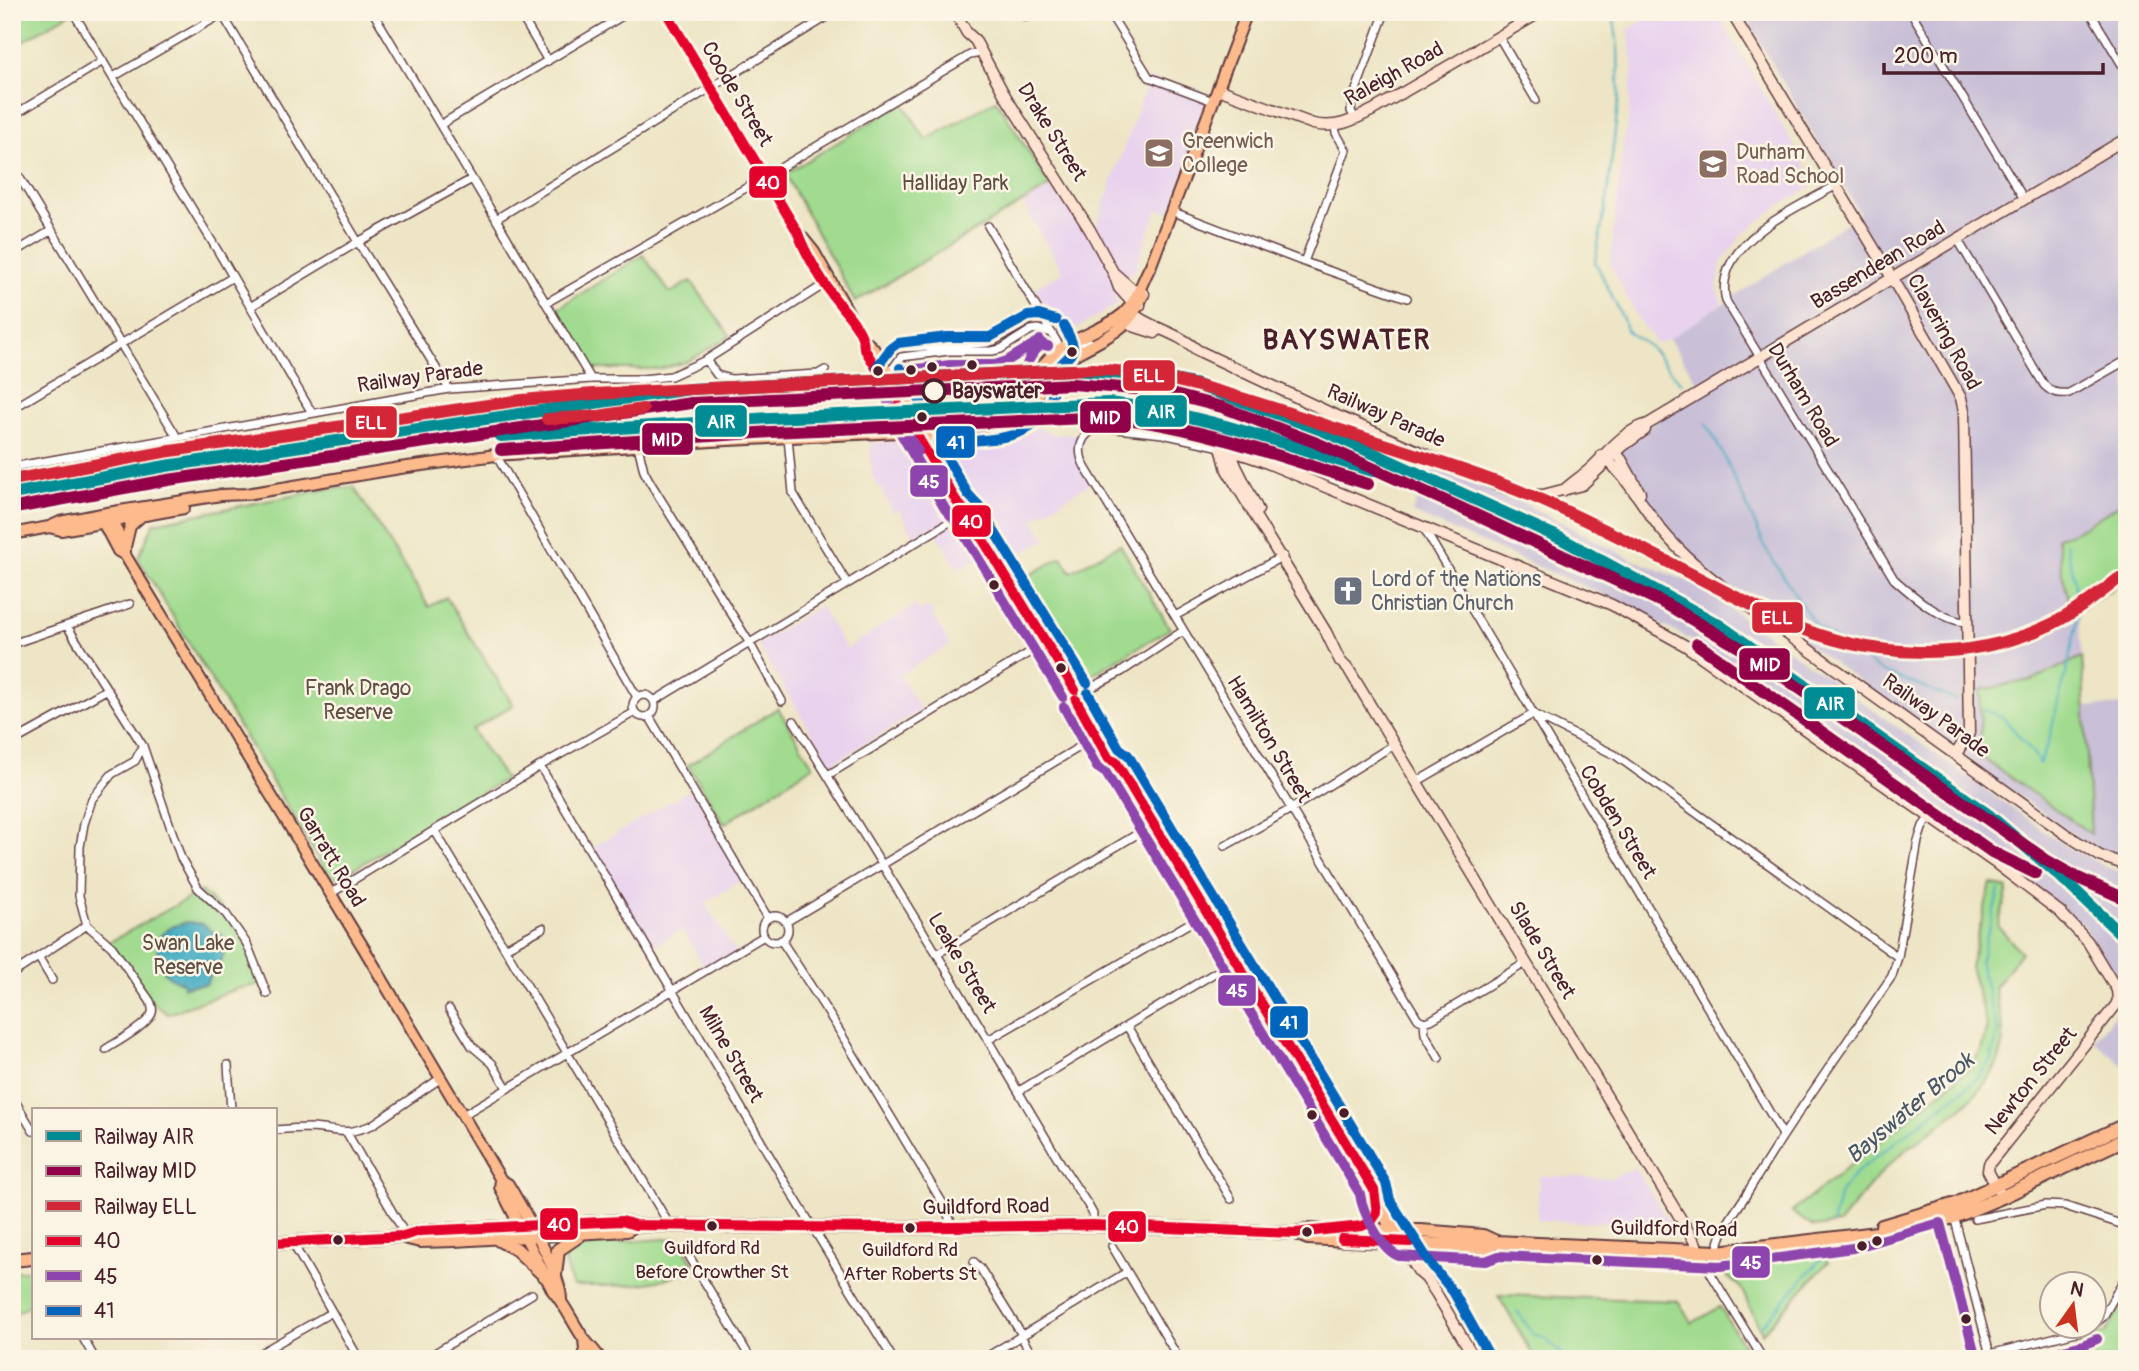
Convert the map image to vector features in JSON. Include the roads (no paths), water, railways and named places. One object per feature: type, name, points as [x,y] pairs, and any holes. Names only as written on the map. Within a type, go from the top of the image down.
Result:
[{"type":"highway","name":"Guildford Road","points":[[1952,1211],[1995,1185],[2127,1124]]},
{"type":"highway","name":"Guildford Road","points":[[1295,1233],[1308,1238],[1483,1236],[1496,1242],[1700,1252],[1788,1244],[1851,1234],[1902,1230],[1952,1211],[2002,1197],[2127,1138]]},
{"type":"highway","name":"Guildford Road","points":[[403,1236],[420,1241],[493,1239],[528,1231],[622,1222],[635,1225],[815,1227],[1092,1225],[1295,1233],[1308,1230],[1352,1230],[1401,1236]]},
{"type":"highway","name":"Guildford Road","points":[[276,1243],[403,1236],[420,1231],[583,1233],[627,1230],[635,1225]]},
{"type":"highway","points":[[493,1239],[516,1249],[550,1275],[558,1250],[583,1233]]},
{"type":"highway","points":[[12,1260],[32,1258]]},
{"type":"main road","name":"Coode Street","points":[[666,12],[797,231],[814,252],[839,293],[844,307],[864,340],[873,348],[918,431],[924,448],[966,512]]},
{"type":"main road","points":[[1040,382],[1051,378],[1059,365],[1068,358],[1096,344],[1133,307],[1247,12]]},
{"type":"main road","name":"Coode Street","points":[[797,231],[825,284],[844,307]]},
{"type":"main road","points":[[105,518],[221,495],[246,494],[496,455],[918,431],[1010,422],[1024,417],[1037,403],[1040,382],[1038,374],[1043,363],[1060,347],[1133,307]]},
{"type":"main road","name":"Coode Street","points":[[864,340],[864,348],[918,431]]},
{"type":"main road","points":[[918,431],[962,498],[966,512],[1101,735],[1115,753],[1116,762],[1374,1190],[1381,1194],[1401,1236]]},
{"type":"main road","points":[[12,534],[49,527],[60,522],[146,515],[228,500],[246,494]]},
{"type":"main road","points":[[125,551],[130,526],[136,519],[146,515]]},
{"type":"main road","name":"Garratt Road","points":[[105,518],[118,551],[125,551],[501,1180],[500,1187],[528,1231],[550,1275],[553,1291],[600,1359]]},
{"type":"main road","points":[[1374,1190],[1373,1198],[1378,1207],[1401,1236]]},
{"type":"main road","points":[[1352,1230],[1374,1221],[1378,1207]]},
{"type":"main road","name":"Garratt Road","points":[[584,1339],[587,1358]]},
{"type":"street","points":[[73,12],[312,413]]},
{"type":"street","points":[[373,12],[591,379]]},
{"type":"street","points":[[519,12],[548,61]]},
{"type":"street","points":[[440,125],[629,12]]},
{"type":"street","points":[[496,219],[835,12]]},
{"type":"street","name":"Drake Street","points":[[955,12],[967,33],[975,40],[1004,94],[1083,219],[1119,288],[1133,307]]},
{"type":"street","points":[[1026,18],[1035,12]]},
{"type":"street","points":[[1109,12],[1149,76],[1213,101]]},
{"type":"street","points":[[1355,119],[1351,111],[1352,101],[1385,12]]},
{"type":"street","name":"Raleigh Road","points":[[1218,89],[1313,124],[1335,126],[1355,119],[1541,12]]},
{"type":"street","name":"Clavering Road","points":[[1731,12],[1961,398],[1964,411],[1969,733],[1956,754]]},
{"type":"street","points":[[1911,12],[2024,199]]},
{"type":"street","points":[[2090,12],[2127,73]]},
{"type":"street","points":[[113,77],[221,13],[449,389]]},
{"type":"street","points":[[1499,37],[1536,100]]},
{"type":"street","points":[[546,303],[970,55],[981,53]]},
{"type":"street","points":[[12,116],[103,61]]},
{"type":"street","points":[[1304,262],[1346,150],[1335,126]]},
{"type":"street","name":"Bassendean Road","points":[[1609,454],[1645,430],[1648,424],[2127,138]]},
{"type":"street","points":[[12,164],[177,437]]},
{"type":"street","points":[[250,307],[358,242],[472,179]]},
{"type":"street","name":"Durham Road","points":[[1835,186],[1778,219],[1741,246],[1728,268],[1723,287],[1726,301],[1894,579],[1911,594],[1945,616],[1968,622]]},
{"type":"street","points":[[1171,211],[1408,298]]},
{"type":"street","points":[[988,226],[1060,347],[1065,351],[1089,341],[1096,344]]},
{"type":"street","points":[[12,254],[52,230]]},
{"type":"street","points":[[1958,240],[2050,391],[2069,393],[2127,360]]},
{"type":"street","points":[[12,409],[233,277]]},
{"type":"street","name":"Railway Parade","points":[[12,467],[449,389],[671,376],[706,360],[825,284]]},
{"type":"street","name":"Railway Parade","points":[[1133,307],[1157,334],[1496,485],[1533,495],[1564,490],[1609,454],[1639,489],[1641,499],[1660,527],[1693,565],[2067,835],[2100,856],[2127,865]]},
{"type":"street","points":[[876,354],[902,348],[994,341],[1041,314]]},
{"type":"street","points":[[888,375],[901,357],[949,351],[992,351],[1001,349],[1031,330],[1052,333]]},
{"type":"street","points":[[706,360],[717,375],[731,379],[818,374],[825,370]]},
{"type":"street","name":"Hamilton Street","points":[[1225,448],[1163,434],[1105,427],[1086,434],[1080,444],[1081,460],[1418,1019],[1424,1022],[1425,1034],[1439,1058]]},
{"type":"street","points":[[788,437],[793,493],[847,583]]},
{"type":"street","points":[[638,446],[644,471],[650,482],[749,642],[782,701]]},
{"type":"street","points":[[1225,448],[1612,605],[1686,646],[1930,817],[1923,826],[1918,841],[1898,957],[1892,976],[1783,1135],[1723,1233],[1718,1251]]},
{"type":"street","name":"Slade Street","points":[[1225,448],[1281,556],[1346,658],[1349,670],[1527,962],[1763,1359]]},
{"type":"street","points":[[496,455],[637,697]]},
{"type":"street","points":[[654,701],[966,512]]},
{"type":"street","name":"Cobden Street","points":[[1422,527],[1783,1135]]},
{"type":"street","points":[[1175,617],[1281,556]]},
{"type":"street","points":[[12,644],[130,604]]},
{"type":"street","points":[[68,626],[143,746],[181,858],[198,888],[226,914],[247,944],[267,994]]},
{"type":"street","points":[[1079,695],[1121,672],[1184,631]]},
{"type":"street","points":[[828,775],[1045,643]]},
{"type":"street","points":[[12,742],[106,690]]},
{"type":"street","points":[[637,697],[648,695],[654,701],[655,708],[649,716]]},
{"type":"street","points":[[637,697],[633,705],[635,712],[641,716],[649,716]]},
{"type":"street","points":[[330,894],[540,766],[635,712]]},
{"type":"street","points":[[1418,781],[1533,714],[1615,755],[1898,957]]},
{"type":"street","points":[[649,716],[768,918]]},
{"type":"street","name":"Leake Street","points":[[794,721],[1088,1205],[1093,1214],[1092,1225]]},
{"type":"street","points":[[786,922],[1101,735]]},
{"type":"street","points":[[1225,846],[1291,809],[1395,744]]},
{"type":"street","points":[[106,1049],[143,1023],[149,1017],[152,1007],[112,947],[87,925],[79,896],[80,847],[92,799],[112,774],[135,761],[143,746]]},
{"type":"street","name":"Milne Street","points":[[540,766],[780,1174],[815,1227],[893,1359]]},
{"type":"street","name":"Newton Street","points":[[1930,817],[2060,912],[2088,942],[2117,990],[2116,1006],[1989,1164],[1988,1171],[1995,1185]]},
{"type":"street","points":[[937,954],[1154,824]]},
{"type":"street","points":[[436,831],[670,1224]]},
{"type":"street","points":[[988,1040],[1207,913]]},
{"type":"street","points":[[764,936],[763,924],[768,918],[776,916],[786,922]]},
{"type":"street","points":[[764,936],[772,941],[781,940],[787,934],[786,922]]},
{"type":"street","points":[[12,974],[87,925]]},
{"type":"street","points":[[505,948],[543,928]]},
{"type":"street","points":[[463,1115],[764,936]]},
{"type":"street","points":[[781,940],[834,1022],[942,1202],[953,1226]]},
{"type":"street","points":[[39,958],[52,980]]},
{"type":"street","points":[[1019,1091],[1236,960]]},
{"type":"street","points":[[1424,1022],[1527,962]]},
{"type":"street","points":[[449,1009],[472,1046],[492,1063],[507,1088]]},
{"type":"street","points":[[1127,1026],[1231,1199]]},
{"type":"street","points":[[228,1065],[231,1108]]},
{"type":"street","points":[[276,1130],[309,1128],[347,1133],[372,1125],[441,1078]]},
{"type":"street","points":[[12,1096],[32,1128]]},
{"type":"street","points":[[347,1133],[402,1228],[403,1236]]},
{"type":"street","points":[[1995,1185],[2002,1197]]},
{"type":"street","points":[[1975,1219],[2046,1205],[2065,1206],[2127,1226]]},
{"type":"street","points":[[1952,1211],[1991,1357],[2049,1340]]},
{"type":"street","points":[[1401,1236],[1426,1268],[1426,1278],[1475,1359]]},
{"type":"street","points":[[292,1242],[359,1359]]},
{"type":"street","points":[[1112,1246],[1179,1359]]},
{"type":"street","points":[[686,1251],[751,1359]]},
{"type":"street","points":[[974,1262],[1034,1359]]},
{"type":"street","points":[[983,1359],[1127,1272]]},
{"type":"street","points":[[2108,1308],[2127,1274]]},
{"type":"street","points":[[425,1359],[532,1294]]},
{"type":"street","points":[[250,1359],[332,1312]]},
{"type":"street","points":[[84,1340],[95,1359]]},
{"type":"water","points":[[187,922],[203,924],[215,934],[221,934],[224,950],[206,984],[183,987],[183,982],[167,975],[157,956],[161,935],[171,927]]},
{"type":"waterway","points":[[1613,12],[1618,48],[1619,96],[1607,199],[1595,261],[1626,330],[1650,347],[1682,384]]},
{"type":"waterway","points":[[1706,423],[1767,551],[1815,625],[1881,671],[1956,700]]},
{"type":"waterway","points":[[2039,764],[2049,741],[2079,613],[2066,544]]},
{"type":"waterway","points":[[1984,710],[2003,717],[2039,764]]},
{"type":"waterway","name":"Bayswater Brook","points":[[1832,1225],[1840,1192],[1860,1169],[1976,1080],[1991,1060],[1998,1033],[1980,963],[1999,890]]},
{"type":"waterway","name":"Bayswater Brook","points":[[1761,1326],[1821,1259],[1833,1256],[1833,1248]]},
{"type":"waterway","points":[[1517,1311],[1533,1334],[1543,1337],[1569,1359]]},
{"type":"waterway","name":"Bayswater Brook","points":[[1731,1359],[1739,1346]]},
{"type":"railway","points":[[12,504],[121,482],[556,417],[770,405]]},
{"type":"railway","points":[[501,432],[534,433]]},
{"type":"rail line","name":"ELL","points":[[12,480],[164,452],[522,400],[593,394],[1093,369],[1155,377],[1215,390],[1489,479],[1602,528],[1786,622],[1850,644],[1919,652],[1987,646],[2052,624],[2118,579]]},
{"type":"rail line","name":"AIR","points":[[12,494],[166,466],[690,389],[1073,370],[1161,377],[1194,384],[1322,430],[1560,538],[1719,625],[1990,816],[2060,876],[2127,940]]},
{"type":"rail line","name":"MID","points":[[15,508],[168,480],[691,403],[1073,384],[1159,391],[1222,407],[1317,443],[1666,604],[1749,653],[2046,860],[2121,897]]},
{"type":"rail line","name":"AIR","points":[[501,436],[770,418],[1108,403],[1142,407],[1209,422],[1373,471]]},
{"type":"rail line","name":"ELL","points":[[547,419],[599,416],[643,409]]},
{"type":"rail line","name":"MID","points":[[501,450],[771,432],[1108,417],[1207,435],[1368,484]]},
{"type":"rail line","name":"MID","points":[[1697,644],[1992,852],[2035,873]]},
{"type":"place","name":"Greenwich College","points":[[1159,153]]},
{"type":"place","name":"Durham Road School","points":[[1713,164]]},
{"type":"place","name":"Bayswater","points":[[934,391]]},
{"type":"place","name":"Lord of the Nations Christian Church","points":[[1348,591]]},
{"type":"place","name":"Guildford Rd Before Crowther St","points":[[712,1226]]},
{"type":"place","name":"Guildford Rd After Roberts St","points":[[910,1228]]},
{"type":"district","name":"BAYSWATER","points":[[1347,340]]},
{"type":"park label","name":"Halliday Park","points":[[955,183]]},
{"type":"park label","name":"Frank Drago Reserve","points":[[358,700]]},
{"type":"park label","name":"Swan Lake Reserve","points":[[188,955]]}]
